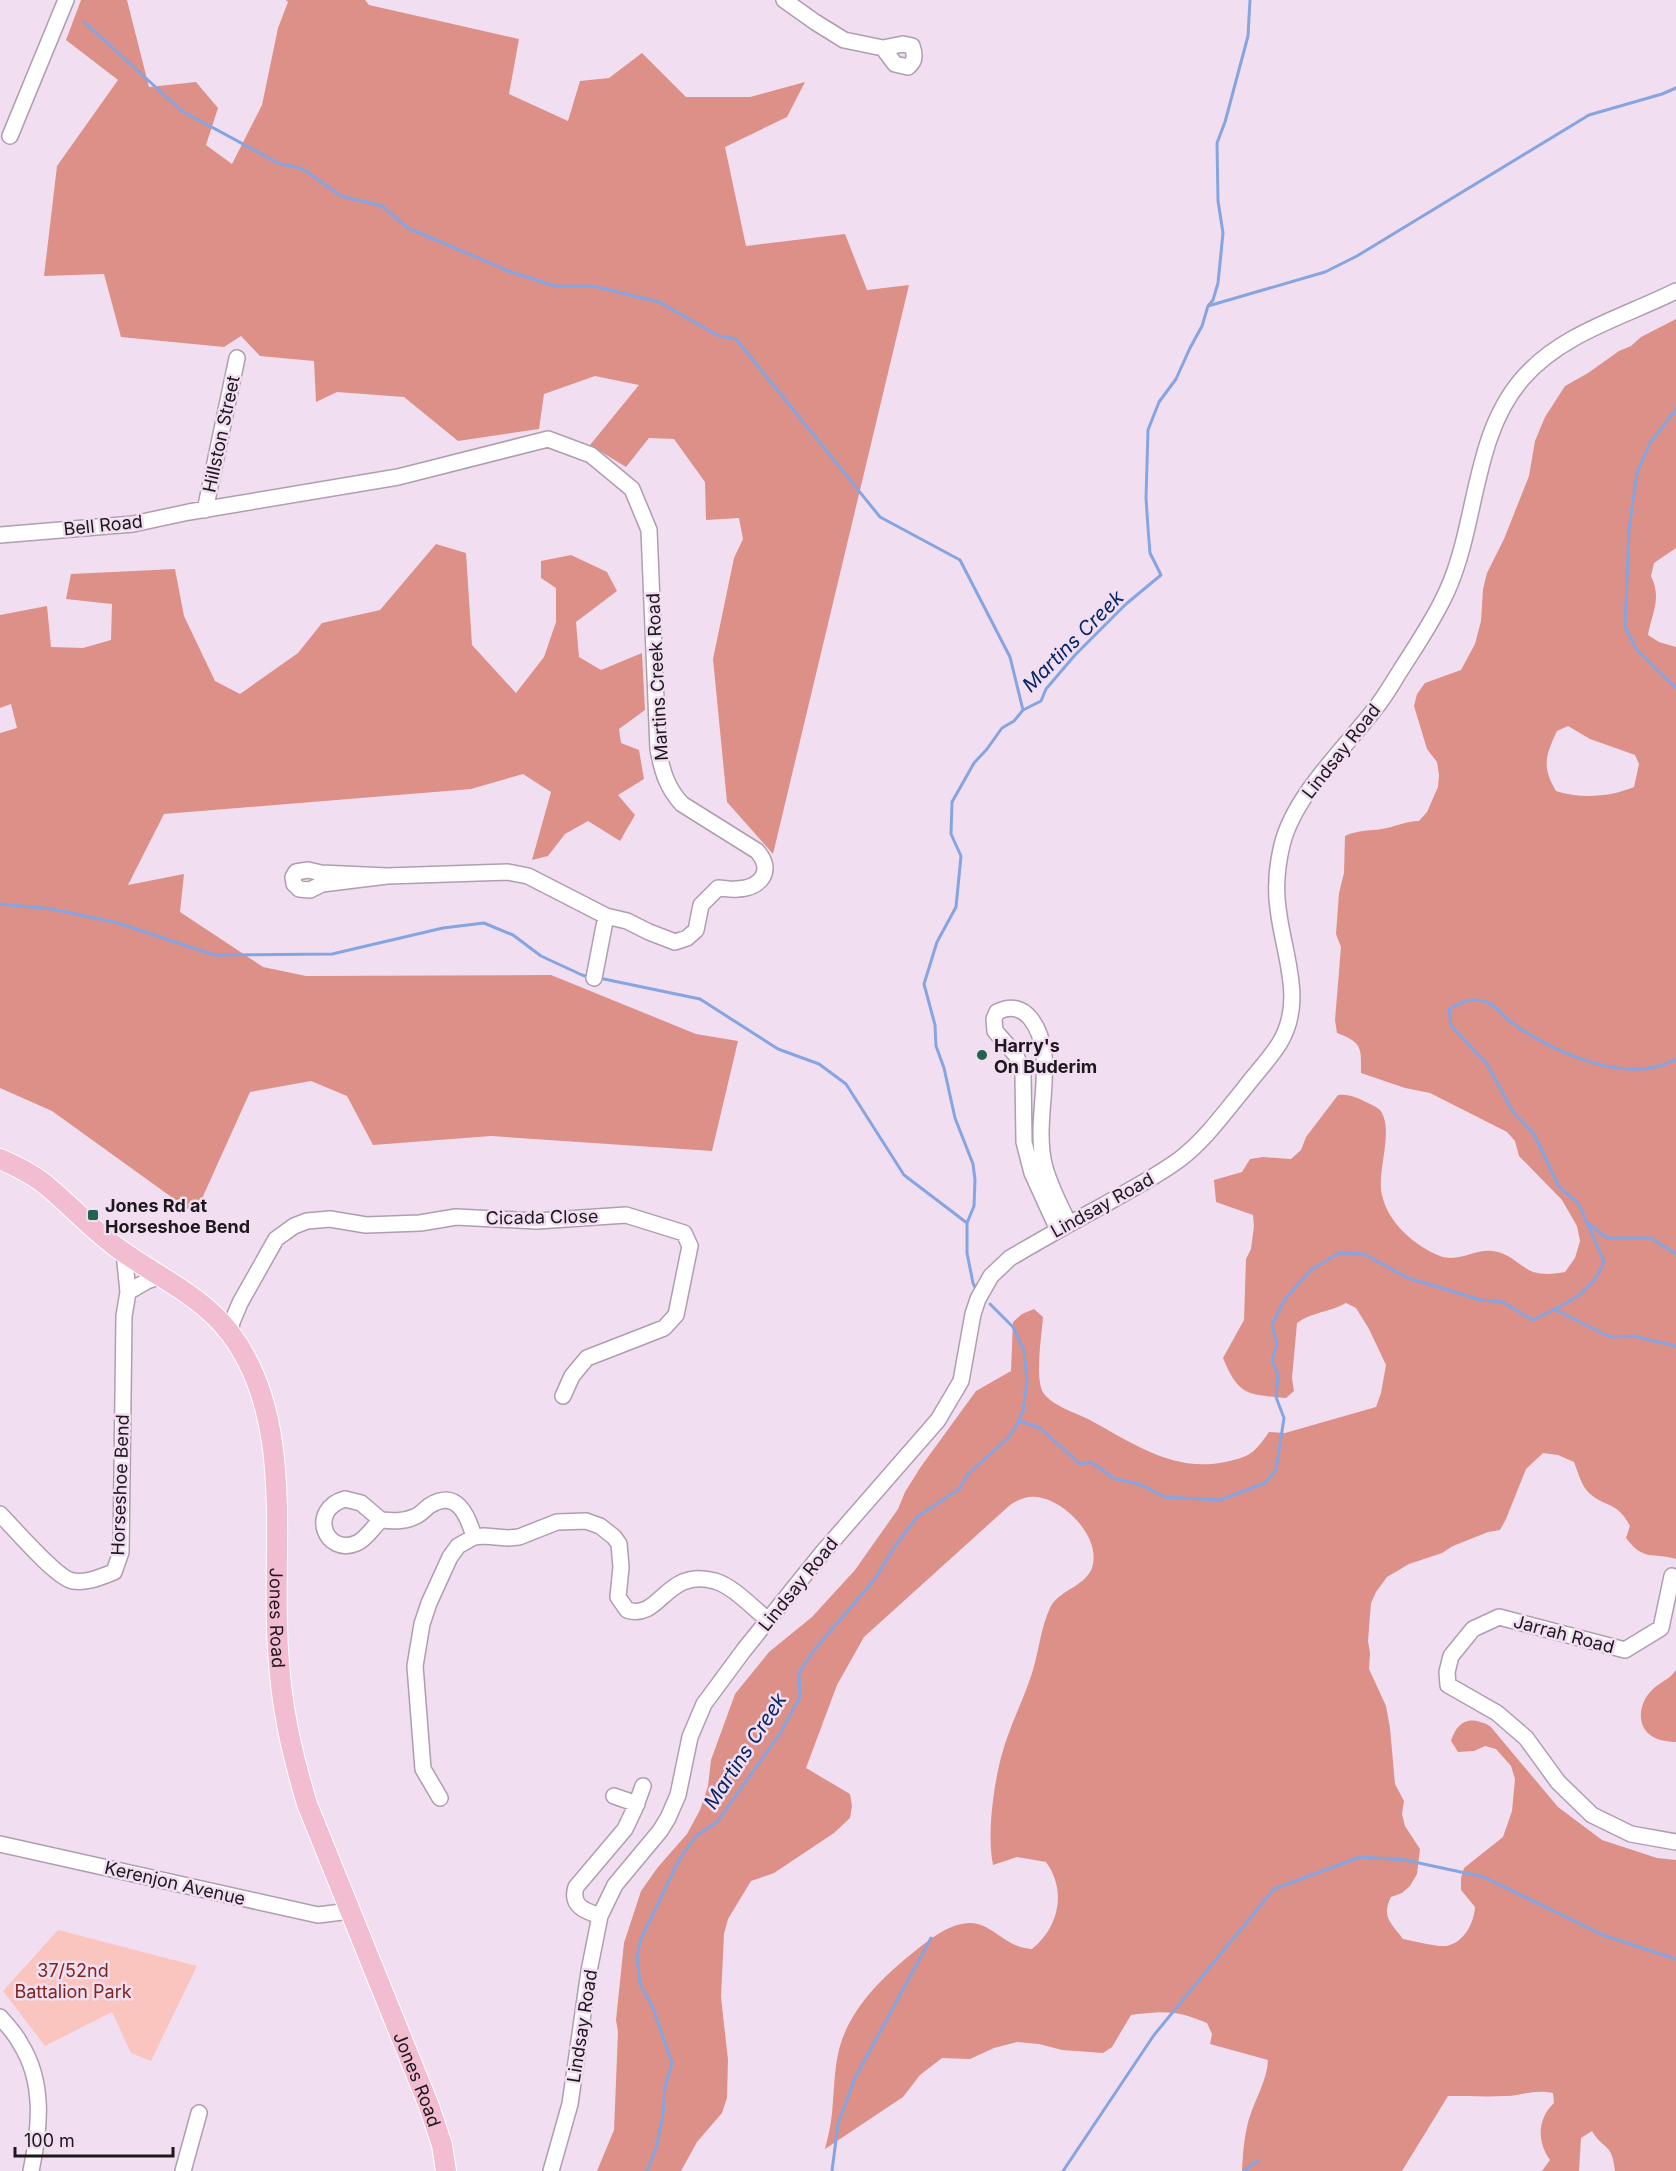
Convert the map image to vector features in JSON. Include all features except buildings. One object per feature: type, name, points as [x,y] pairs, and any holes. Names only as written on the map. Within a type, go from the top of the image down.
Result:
[{"type":"main road","name":"Jones Road","points":[[0,1159],[45,1184],[124,1252],[184,1291],[213,1314],[230,1334],[261,1392],[272,1434],[275,1468],[277,1647],[282,1706],[294,1762],[308,1804],[429,2106],[442,2145],[446,2171]]},
{"type":"street","points":[[10,136],[66,0]]},
{"type":"street","points":[[784,0],[844,40],[883,48]]},
{"type":"street","name":"Lindsay Road","points":[[551,2171],[570,2104],[589,1971],[600,1916],[615,1885],[668,1818],[678,1795],[690,1737],[704,1704],[823,1552],[938,1420],[961,1381],[973,1314],[978,1299],[991,1276],[1010,1258],[1149,1180],[1191,1150],[1204,1138],[1269,1058],[1285,1034],[1293,995],[1277,897],[1276,878],[1283,841],[1306,794],[1378,706],[1422,637],[1447,591],[1466,540],[1488,444],[1507,399],[1534,366],[1567,342],[1676,291]]},
{"type":"street","name":"Hillston Street","points":[[205,510],[237,358]]},
{"type":"street","name":"Martins Creek Road","points":[[205,510],[398,477],[548,439],[591,454],[632,489],[649,530],[658,749],[662,770],[668,785],[682,804],[757,851],[765,865],[764,876],[758,883],[737,889],[718,888],[701,905],[696,930],[687,938],[675,942],[627,921],[606,916],[528,876],[508,872],[387,876],[321,873],[308,870],[296,872],[293,877],[294,884],[299,889],[310,890],[322,884],[387,876]]},
{"type":"street","name":"Bell Road","points":[[0,535],[133,524],[205,510]]},
{"type":"street","points":[[594,978],[606,916]]},
{"type":"street","points":[[1008,1006],[1020,1009],[1029,1017],[1040,1037],[1044,1054],[1041,1131],[1044,1164],[1063,1227],[1032,1173],[1024,1142],[1023,1074],[1016,1055],[995,1031],[994,1019],[997,1012],[1008,1006]]},
{"type":"street","name":"Cicada Close","points":[[230,1334],[240,1303],[276,1239],[294,1226],[307,1221],[330,1219],[366,1226],[420,1223],[456,1217],[537,1221],[626,1215],[684,1233],[690,1246],[676,1316],[664,1328],[587,1358],[572,1376],[563,1396]]},
{"type":"street","points":[[124,1252],[128,1292],[147,1281],[162,1276]]},
{"type":"street","name":"Horseshoe Bend","points":[[0,1514],[52,1567],[70,1581],[92,1581],[114,1572],[121,1552],[124,1304],[128,1292]]},
{"type":"street","points":[[213,1314],[223,1312],[240,1303]]},
{"type":"street","points":[[381,1520],[405,1520],[415,1517],[436,1503],[452,1502],[465,1513],[474,1537]]},
{"type":"street","points":[[440,1798],[423,1769],[416,1691],[417,1645],[429,1603],[450,1557],[458,1546],[474,1537],[519,1538],[557,1522],[586,1521],[600,1526],[619,1544],[621,1567],[618,1597],[627,1610],[643,1612],[680,1582],[703,1580],[727,1587],[768,1620]]},
{"type":"street","name":"Jarrah Road","points":[[1672,1576],[1661,1628],[1625,1650],[1499,1617],[1473,1629],[1451,1656],[1447,1672],[1448,1686],[1497,1713],[1526,1738],[1558,1782],[1592,1815],[1631,1834],[1676,1842]]},
{"type":"street","points":[[600,1916],[579,1907],[576,1904],[574,1893],[576,1887],[625,1829],[643,1786]]},
{"type":"street","points":[[614,1796],[637,1804]]},
{"type":"street","name":"Kerenjon Avenue","points":[[0,1844],[318,1915],[350,1911]]},
{"type":"street","points":[[0,2017],[21,2043],[38,2087],[38,2141],[31,2171]]},
{"type":"street","points":[[183,2171],[199,2113]]},
{"type":"green space","name":"37/52nd Battalion Park","points":[[58,1930],[197,1966],[151,2061],[131,2053],[112,2012],[45,2046],[3,1991]]},
{"type":"shaded area","points":[[81,0],[127,0],[149,87],[196,82],[218,108],[206,145],[232,164],[262,105],[278,28],[288,2],[286,0],[365,0],[369,5],[519,39],[509,94],[568,121],[580,81],[609,78],[642,53],[686,97],[750,97],[805,82],[787,117],[725,147],[746,246],[845,234],[867,290],[909,285],[773,854],[727,802],[713,659],[734,558],[743,539],[739,518],[706,520],[705,482],[674,439],[649,438],[626,467],[590,445],[639,385],[595,376],[544,394],[539,429],[458,441],[404,397],[337,392],[316,402],[314,361],[260,356],[241,336],[224,347],[121,337],[104,274],[44,276],[57,166],[118,80],[66,40]]},
{"type":"shaded area","points":[[1676,319],[1676,548],[1654,563],[1651,576],[1656,599],[1648,635],[1659,642],[1676,647],[1676,1559],[1649,1555],[1632,1546],[1626,1538],[1630,1526],[1625,1518],[1616,1509],[1595,1498],[1586,1490],[1574,1462],[1558,1455],[1543,1453],[1526,1469],[1500,1530],[1488,1532],[1442,1553],[1409,1564],[1387,1577],[1371,1603],[1368,1641],[1369,1669],[1386,1706],[1395,1784],[1404,1801],[1402,1814],[1405,1826],[1420,1849],[1417,1874],[1410,1886],[1402,1893],[1391,1897],[1388,1904],[1389,1920],[1403,1939],[1446,1946],[1463,1937],[1473,1919],[1475,1907],[1461,1890],[1464,1868],[1503,1837],[1512,1811],[1515,1779],[1511,1766],[1496,1749],[1485,1746],[1474,1751],[1458,1752],[1451,1741],[1457,1728],[1466,1722],[1477,1721],[1490,1726],[1558,1807],[1602,1840],[1657,1858],[1676,1860],[1676,2171],[1615,2171],[1610,2151],[1592,2131],[1581,2138],[1579,2171],[1542,2171],[1550,2160],[1541,2138],[1542,2123],[1548,2109],[1554,2103],[1553,2093],[1540,2092],[1506,2096],[1448,2096],[1402,2171],[1242,2171],[1247,2125],[1263,2083],[1268,2060],[1210,2044],[1212,2034],[1207,2023],[1178,2014],[1162,2012],[1131,2015],[1112,2047],[1103,2053],[1062,2050],[1039,2044],[1017,2042],[994,2048],[970,2059],[942,2058],[920,2075],[903,2097],[825,2149],[832,2118],[838,2054],[849,2023],[867,1996],[903,1961],[928,1941],[955,1926],[979,1924],[1015,1945],[1032,1949],[1049,1930],[1054,1919],[1058,1896],[1053,1873],[1046,1862],[1017,1857],[993,1865],[991,1851],[991,1819],[999,1767],[1007,1738],[1033,1670],[1047,1615],[1060,1596],[1086,1577],[1093,1564],[1090,1542],[1077,1520],[1057,1504],[1046,1499],[1032,1497],[1010,1505],[864,1637],[837,1685],[806,1768],[850,1794],[852,1806],[850,1818],[834,1833],[774,1873],[751,1881],[728,1919],[724,1934],[721,1997],[728,2060],[727,2098],[722,2113],[697,2142],[681,2171],[597,2171],[614,2130],[618,2032],[616,2020],[624,1943],[641,1891],[658,1867],[687,1834],[700,1810],[708,1786],[711,1760],[735,1694],[769,1652],[812,1617],[855,1570],[898,1509],[905,1492],[920,1468],[976,1391],[1011,1371],[1013,1322],[1022,1314],[1034,1309],[1043,1317],[1039,1379],[1041,1388],[1048,1399],[1137,1446],[1170,1459],[1206,1464],[1235,1460],[1254,1451],[1269,1432],[1285,1433],[1376,1407],[1386,1365],[1356,1308],[1346,1303],[1309,1316],[1297,1323],[1292,1378],[1294,1391],[1286,1398],[1262,1396],[1246,1391],[1234,1380],[1223,1358],[1244,1320],[1246,1259],[1251,1249],[1254,1226],[1253,1215],[1216,1202],[1214,1180],[1242,1172],[1250,1159],[1263,1157],[1291,1159],[1301,1150],[1306,1137],[1338,1095],[1354,1097],[1380,1110],[1386,1128],[1381,1175],[1382,1195],[1396,1224],[1412,1240],[1431,1252],[1447,1258],[1486,1251],[1499,1252],[1533,1272],[1541,1274],[1565,1272],[1575,1258],[1580,1241],[1577,1226],[1562,1200],[1519,1156],[1515,1141],[1507,1132],[1430,1093],[1405,1088],[1361,1073],[1359,1047],[1352,1040],[1337,1033],[1335,1020],[1341,947],[1336,934],[1339,893],[1344,873],[1345,836],[1419,821],[1427,812],[1438,787],[1437,762],[1427,749],[1414,706],[1417,694],[1425,683],[1461,670],[1475,644],[1481,621],[1483,589],[1487,573],[1504,539],[1529,476],[1535,441],[1545,417],[1565,386],[1619,351],[1631,346],[1641,337]],"holes":[[[1568,726],[1590,739],[1635,755],[1639,764],[1634,787],[1595,796],[1556,791],[1548,774],[1547,761],[1557,731]]]},
{"type":"shaded area","points":[[436,544],[466,553],[472,645],[516,693],[544,657],[556,622],[556,588],[541,578],[541,561],[571,555],[607,572],[617,591],[576,622],[579,657],[601,670],[642,653],[645,710],[619,729],[621,743],[639,750],[644,779],[618,795],[635,815],[620,841],[588,821],[565,834],[548,856],[532,860],[551,792],[523,774],[471,789],[164,814],[128,885],[184,874],[180,912],[263,967],[306,976],[551,975],[696,1034],[738,1041],[712,1151],[491,1136],[373,1145],[347,1096],[311,1081],[250,1092],[195,1214],[52,1111],[0,1088],[0,733],[17,728],[11,704],[0,708],[0,615],[47,606],[51,647],[83,648],[111,640],[112,604],[66,599],[71,574],[175,569],[184,616],[215,681],[240,694],[298,653],[322,623],[380,610]]},
{"type":"shaded area","points":[[1676,1670],[1676,1742],[1658,1739],[1649,1734],[1642,1724],[1641,1712],[1647,1696]]},
{"type":"waterway","name":"Martins Creek","points":[[977,1291],[973,1283],[967,1253],[967,1223],[974,1206],[973,1164],[955,1118],[944,1068],[936,1046],[935,1025],[924,984],[937,942],[956,907],[961,856],[951,834],[952,802],[974,763],[1002,728],[1014,721],[1023,710],[1041,701],[1046,689],[1075,655],[1126,604],[1161,575],[1150,553],[1146,498],[1148,430],[1159,402],[1176,379],[1202,326],[1218,283],[1223,233],[1218,201],[1217,143],[1225,122],[1248,36],[1250,0]]},
{"type":"waterway","points":[[84,22],[182,111],[280,164],[306,171],[341,196],[382,206],[408,228],[511,272],[555,286],[593,286],[659,302],[719,336],[736,339],[880,517],[960,560],[1010,657],[1023,710]]},
{"type":"waterway","points":[[1208,306],[1325,272],[1357,256],[1589,115],[1676,88]]},
{"type":"waterway","points":[[1676,409],[1650,443],[1637,473],[1629,529],[1625,627],[1637,650],[1676,688]]},
{"type":"waterway","points":[[0,904],[52,909],[118,923],[214,955],[332,954],[443,928],[484,923],[513,935],[541,956],[589,977]]},
{"type":"waterway","points":[[599,978],[700,999],[778,1049],[819,1064],[846,1084],[904,1175],[967,1223]]},
{"type":"waterway","points":[[1019,1421],[1040,1428],[1080,1464],[1091,1462],[1113,1478],[1142,1485],[1164,1497],[1220,1500],[1265,1483],[1276,1470],[1284,1418],[1276,1397],[1278,1375],[1272,1360],[1277,1344],[1272,1325],[1285,1299],[1311,1270],[1339,1253],[1364,1254],[1408,1278],[1481,1300],[1502,1302],[1533,1320],[1585,1290],[1599,1272],[1604,1261],[1578,1203],[1559,1187],[1534,1134],[1513,1112],[1487,1064],[1451,1026],[1449,1009],[1470,1000],[1488,1002],[1512,1023],[1549,1045],[1570,1055],[1614,1068],[1657,1067],[1676,1059]]},
{"type":"waterway","points":[[1589,1224],[1607,1238],[1651,1238],[1676,1254]]},
{"type":"waterway","name":"Martins Creek","points":[[647,2171],[656,2148],[663,2115],[665,2087],[672,2063],[653,2008],[640,1984],[637,1956],[641,1939],[679,1860],[696,1836],[717,1822],[779,1735],[800,1697],[799,1673],[814,1650],[875,1579],[895,1546],[917,1517],[959,1489],[968,1474],[1009,1437],[1019,1421],[1023,1411],[1027,1382],[1024,1350],[1013,1327],[990,1304]]},
{"type":"waterway","points":[[1554,1309],[1610,1337],[1633,1336],[1676,1346]]},
{"type":"waterway","points":[[1063,2171],[1154,2035],[1274,1889],[1360,1857],[1405,1860],[1484,1877],[1603,1935],[1676,1959]]},
{"type":"waterway","points":[[832,2171],[838,2124],[855,2078],[931,1938]]},
{"type":"waterway","points":[[1244,2171],[1259,2160]]},
{"type":"place","name":"Harry's On Buderim","points":[[982,1055]]},
{"type":"place","name":"Jones Rd at Horseshoe Bend","points":[[93,1215]]}]
